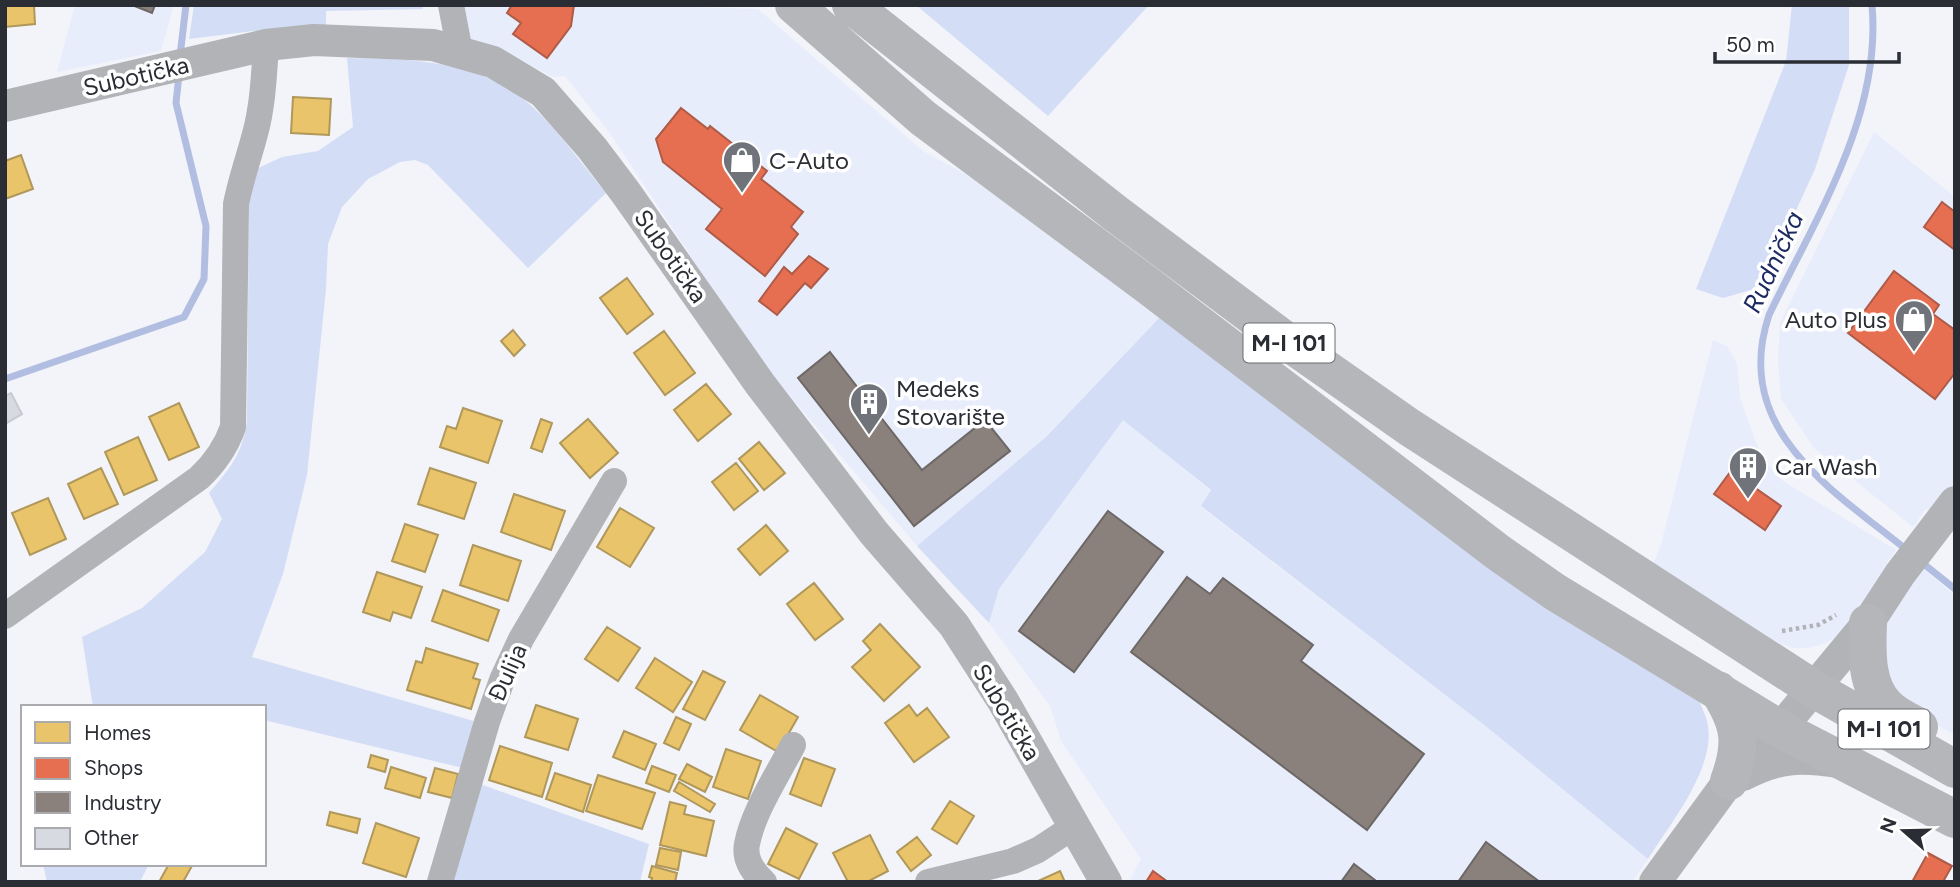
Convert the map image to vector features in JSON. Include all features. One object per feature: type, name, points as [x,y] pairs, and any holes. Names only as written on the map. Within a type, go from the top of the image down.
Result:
[{"type":"main road","name":"M-I 101","points":[[794,5],[923,118],[1499,553],[1555,592],[1780,729],[1955,819]]},
{"type":"main road","name":"M-I 101","points":[[851,5],[1115,213],[1282,338],[1409,427],[1814,689],[1955,769]]},
{"type":"main road","points":[[1856,637],[1874,687],[1885,705],[1955,747]]},
{"type":"main road","points":[[1718,690],[1738,730],[1739,745],[1729,781]]},
{"type":"street","points":[[451,5],[460,52]]},
{"type":"street","name":"Subotička","points":[[5,106],[266,45],[314,40],[417,43],[460,52],[493,62],[543,92],[592,148],[626,193],[760,384],[874,533],[954,625],[1003,701],[1106,882]]},
{"type":"street","points":[[5,616],[199,478],[228,440],[233,427],[236,204],[243,170],[256,132],[263,92],[266,45]]},
{"type":"street","name":"Đulija","points":[[440,882],[486,722],[502,680],[521,639],[614,481]]},
{"type":"street","points":[[1655,882],[1729,781],[1780,729],[1856,637],[1948,511]]},
{"type":"street","points":[[1749,648],[1778,660],[1803,665],[1819,663],[1856,637]]},
{"type":"street","points":[[764,882],[755,874],[749,863],[746,845],[759,811],[793,745]]},
{"type":"street","points":[[1729,781],[1766,763],[1785,759],[1804,757],[1842,762]]},
{"type":"street","points":[[928,882],[1013,860],[1038,850],[1073,827]]},
{"type":"shaded area","points":[[75,5],[174,5],[161,51],[57,72]]},
{"type":"shaded area","points":[[194,5],[422,5],[423,9],[326,11],[326,28],[271,29],[189,39]]},
{"type":"shaded area","points":[[459,5],[627,5],[758,9],[923,151],[969,176],[1161,316],[1046,437],[917,546],[757,357],[609,132],[565,76],[553,77],[512,56],[468,41]]},
{"type":"shaded area","points":[[916,5],[1149,5],[1048,116]]},
{"type":"shaded area","points":[[1792,5],[1849,5],[1849,65],[1815,169],[1761,287],[1723,298],[1696,289],[1786,61]]},
{"type":"shaded area","points":[[347,58],[391,59],[457,67],[498,82],[530,104],[606,193],[528,268],[428,165],[415,160],[400,162],[368,179],[342,207],[328,244],[307,475],[283,574],[252,657],[477,722],[463,768],[266,720],[266,705],[93,705],[82,637],[142,608],[205,552],[222,519],[209,493],[234,461],[242,444],[247,422],[249,199],[254,170],[282,157],[318,151],[353,127]]},
{"type":"shaded area","points":[[1874,132],[1955,197],[1955,485],[1933,513],[1926,509],[1913,527],[1814,448],[1781,399],[1778,361],[1780,323]]},
{"type":"shaded area","points":[[1161,316],[1699,700],[1708,726],[1705,760],[1689,795],[1648,859],[1488,728],[1201,506],[1211,490],[1123,420],[999,589],[989,623],[917,546],[1046,437]]},
{"type":"shaded area","points":[[1713,340],[1727,346],[1737,364],[1740,398],[1762,459],[1783,481],[1896,550],[1887,563],[1893,569],[1836,638],[1820,645],[1792,648],[1765,638],[1650,572],[1661,544]]},
{"type":"shaded area","points":[[1123,419],[1211,491],[1201,507],[1488,728],[1648,859],[1632,882],[1130,880],[1141,859],[1061,741],[1050,706],[989,623],[999,589]]},
{"type":"shaded area","points":[[1924,569],[1955,596],[1955,735],[1901,701],[1881,668],[1881,632],[1910,582],[1913,584]]},
{"type":"shaded area","points":[[477,783],[649,844],[640,882],[449,882]]},
{"type":"shaded area","points":[[43,866],[148,866],[140,882],[47,882]]},
{"type":"building: Homes","points":[[5,5],[34,5],[35,24],[5,27]]},
{"type":"building: Homes","points":[[293,97],[331,99],[329,135],[291,133]]},
{"type":"building: Homes","points":[[21,155],[33,189],[5,199],[5,161]]},
{"type":"building: Homes","points":[[627,278],[653,314],[627,334],[600,298]]},
{"type":"building: Homes","points":[[513,330],[525,345],[514,356],[501,341]]},
{"type":"building: Homes","points":[[664,331],[695,373],[665,395],[634,353]]},
{"type":"building: Homes","points":[[706,384],[731,414],[698,441],[674,410]]},
{"type":"building: Homes","points":[[179,403],[199,447],[169,460],[149,417]]},
{"type":"building: Homes","points":[[463,408],[502,421],[488,463],[440,447],[447,426],[456,429]]},
{"type":"building: Homes","points":[[541,419],[552,423],[542,452],[531,448]]},
{"type":"building: Homes","points":[[588,419],[618,453],[590,478],[560,443]]},
{"type":"building: Homes","points":[[138,437],[157,480],[124,495],[105,452]]},
{"type":"building: Homes","points":[[759,442],[785,473],[764,490],[739,459]]},
{"type":"building: Homes","points":[[736,463],[758,491],[734,510],[712,482]]},
{"type":"building: Homes","points":[[101,468],[118,504],[84,519],[68,484]]},
{"type":"building: Homes","points":[[430,468],[476,483],[464,519],[418,504]]},
{"type":"building: Homes","points":[[514,494],[565,511],[551,550],[501,532]]},
{"type":"building: Homes","points":[[48,498],[66,539],[30,555],[12,513]]},
{"type":"building: Homes","points":[[620,508],[654,528],[630,567],[597,547]]},
{"type":"building: Homes","points":[[405,524],[438,535],[425,572],[392,561]]},
{"type":"building: Homes","points":[[766,525],[788,551],[760,575],[738,549]]},
{"type":"building: Homes","points":[[473,545],[521,561],[508,601],[460,585]]},
{"type":"building: Homes","points":[[377,572],[422,587],[411,618],[393,612],[390,621],[363,612]]},
{"type":"building: Homes","points":[[814,583],[843,619],[815,640],[787,604]]},
{"type":"building: Homes","points":[[443,590],[499,610],[488,641],[432,621]]},
{"type":"building: Homes","points":[[880,624],[920,667],[884,701],[852,667],[871,650],[863,641]]},
{"type":"building: Homes","points":[[607,627],[640,648],[618,681],[585,659]]},
{"type":"building: Homes","points":[[426,648],[478,664],[473,678],[480,680],[471,709],[407,690],[416,661],[422,663]]},
{"type":"building: Homes","points":[[655,658],[692,682],[673,712],[636,688]]},
{"type":"building: Homes","points":[[703,671],[725,682],[705,720],[683,709]]},
{"type":"building: Homes","points":[[760,695],[798,717],[778,752],[740,730]]},
{"type":"building: Homes","points":[[536,705],[578,719],[568,750],[525,737]]},
{"type":"building: Homes","points":[[909,705],[917,716],[927,708],[949,737],[914,762],[885,723]]},
{"type":"building: Homes","points":[[676,717],[691,724],[679,750],[664,743]]},
{"type":"building: Homes","points":[[624,731],[656,744],[645,770],[613,757]]},
{"type":"building: Homes","points":[[500,746],[552,763],[542,797],[489,780]]},
{"type":"building: Homes","points":[[726,749],[761,761],[748,799],[713,787]]},
{"type":"building: Homes","points":[[371,755],[388,760],[385,772],[368,767]]},
{"type":"building: Homes","points":[[804,758],[835,769],[821,806],[790,794]]},
{"type":"building: Homes","points":[[687,764],[712,777],[705,792],[679,779]]},
{"type":"building: Homes","points":[[652,766],[676,775],[669,792],[646,783]]},
{"type":"building: Homes","points":[[391,767],[426,778],[420,798],[385,788]]},
{"type":"building: Homes","points":[[435,768],[458,774],[452,798],[428,792]]},
{"type":"building: Homes","points":[[555,773],[591,785],[583,812],[546,799]]},
{"type":"building: Homes","points":[[598,775],[655,793],[642,829],[586,811]]},
{"type":"building: Homes","points":[[679,782],[715,804],[710,812],[674,791]]},
{"type":"building: Homes","points":[[950,801],[974,816],[957,844],[932,829]]},
{"type":"building: Homes","points":[[670,802],[686,806],[684,814],[714,821],[706,856],[660,845]]},
{"type":"building: Homes","points":[[330,812],[360,819],[357,833],[327,825]]},
{"type":"building: Homes","points":[[376,823],[419,838],[406,877],[363,863]]},
{"type":"building: Homes","points":[[786,828],[817,844],[799,879],[768,864]]},
{"type":"building: Homes","points":[[870,835],[888,871],[867,882],[848,882],[833,853]]},
{"type":"building: Homes","points":[[917,837],[931,855],[911,871],[897,852]]},
{"type":"building: Homes","points":[[660,848],[681,852],[678,870],[656,865]]},
{"type":"building: Homes","points":[[168,866],[192,866],[183,882],[159,882]]},
{"type":"building: Homes","points":[[652,866],[677,873],[675,882],[651,882],[652,878],[649,877]]},
{"type":"building: Homes","points":[[1060,871],[1065,882],[1036,882]]},
{"type":"building: Shops","points":[[512,5],[574,5],[571,26],[547,58],[513,34],[521,23],[507,13]]},
{"type":"building: Shops","name":"C-Auto","points":[[681,108],[708,129],[710,126],[767,171],[761,179],[803,212],[791,227],[798,234],[765,276],[706,229],[722,209],[663,162],[656,139]]},
{"type":"building: Shops","points":[[1942,202],[1955,212],[1955,250],[1924,227]]},
{"type":"building: Shops","points":[[809,256],[828,269],[811,288],[805,283],[777,315],[759,301],[784,267],[792,274]]},
{"type":"building: Shops","name":"Auto Plus","points":[[1894,271],[1939,305],[1933,314],[1955,330],[1955,373],[1935,399],[1848,333]]},
{"type":"building: Shops","name":"Car Wash","points":[[1731,471],[1781,506],[1765,530],[1714,494]]},
{"type":"building: Shops","points":[[1928,853],[1952,866],[1944,880],[1947,882],[1912,882]]},
{"type":"building: Shops","points":[[1153,871],[1168,882],[1146,882]]},
{"type":"building: Industry","points":[[132,5],[155,5],[152,13]]},
{"type":"building: Industry","name":"Medeks Stovarište","points":[[830,352],[922,470],[985,420],[1010,451],[914,526],[798,378]]},
{"type":"building: Industry","points":[[1108,511],[1163,552],[1074,672],[1019,631]]},
{"type":"building: Industry","points":[[1187,577],[1210,594],[1223,578],[1313,645],[1301,661],[1424,754],[1367,830],[1131,652]]},
{"type":"building: Industry","points":[[1486,842],[1540,882],[1458,882]]},
{"type":"building: Industry","points":[[1354,864],[1375,880],[1374,882],[1341,882]]},
{"type":"building: Other","points":[[11,393],[22,414],[5,424],[5,396]]},
{"type":"waterway","points":[[180,56],[186,5]]},
{"type":"waterway","name":"Rudnička","points":[[1872,5],[1872,46],[1867,87],[1856,127],[1842,166],[1769,315],[1761,355],[1764,391],[1776,423],[1795,452],[1848,504],[1908,551]]},
{"type":"waterway","points":[[5,379],[184,317],[204,279],[206,226],[176,103],[179,75]]},
{"type":"waterway","name":"Rudnička","points":[[1920,561],[1955,589]]},
{"type":"place","name":"C-Auto","points":[[742,194]]},
{"type":"place","name":"Auto Plus","points":[[1914,353]]},
{"type":"place","name":"Medeks Stovarište","points":[[869,436]]},
{"type":"place","name":"Car Wash","points":[[1748,500]]}]
